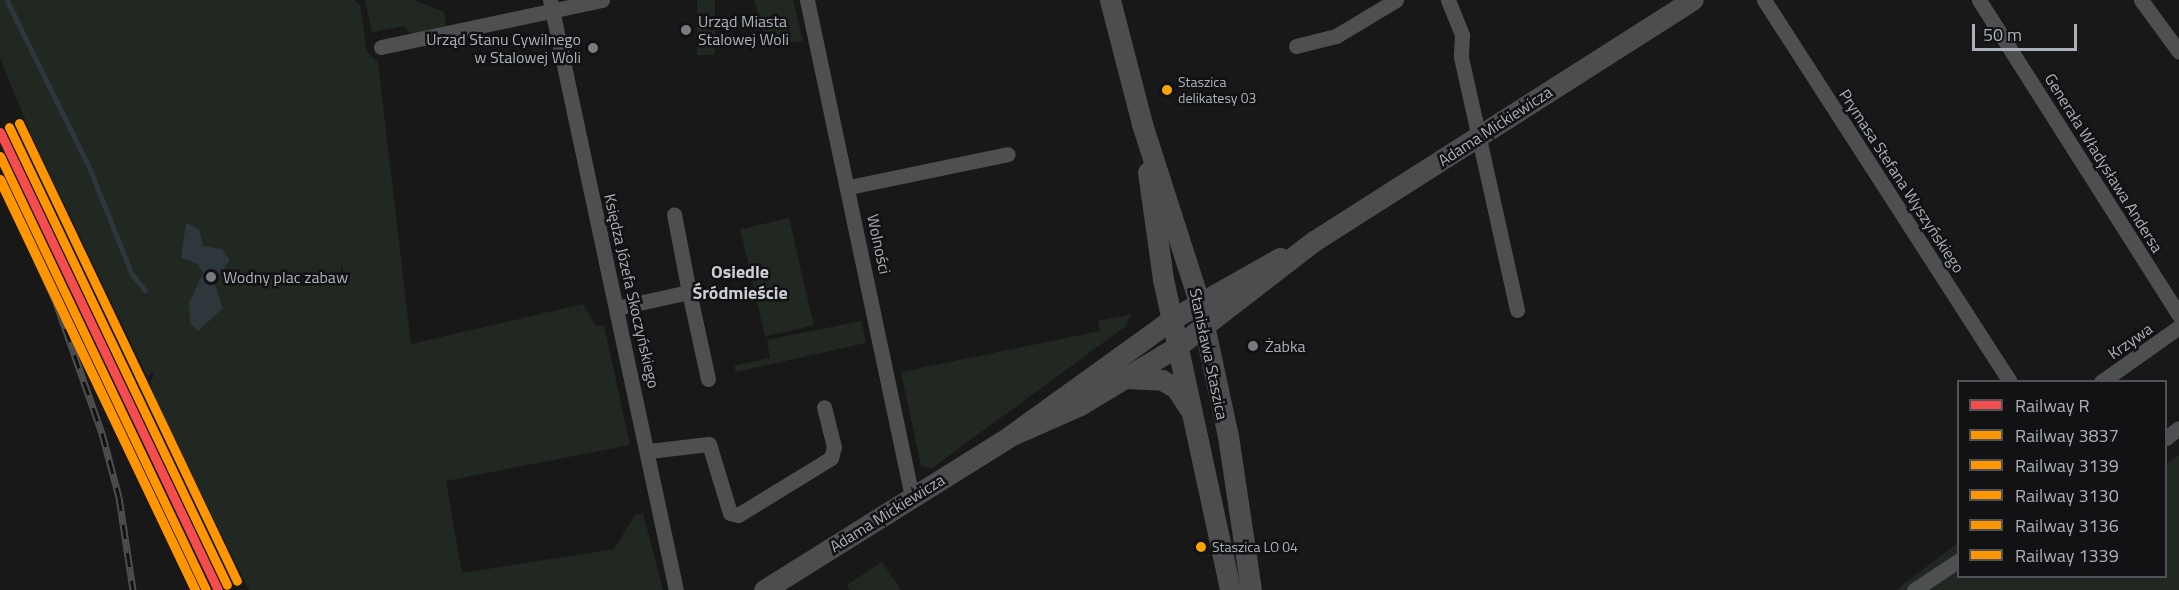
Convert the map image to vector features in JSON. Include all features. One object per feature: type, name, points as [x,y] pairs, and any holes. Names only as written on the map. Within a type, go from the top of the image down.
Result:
[{"type":"street","points":[[381,47],[551,5],[602,0]]},
{"type":"street","name":"Wolności","points":[[807,0],[849,187],[912,497]]},
{"type":"street","name":"Stanisława Staszica","points":[[1110,0],[1142,124],[1186,253],[1199,302],[1251,590]]},
{"type":"street","points":[[1296,46],[1336,36],[1396,0]]},
{"type":"street","points":[[1448,0],[1462,35],[1461,57],[1481,135],[1517,310]]},
{"type":"street","name":"Adama Mickiewicza","points":[[1010,436],[1125,378],[1178,346],[1205,328],[1298,253],[1693,0]]},
{"type":"street","name":"Prymasa Stefana Wyszyńskiego","points":[[1764,0],[2009,380]]},
{"type":"street","name":"Generała Władysława Andersa","points":[[1979,0],[2179,315]]},
{"type":"street","points":[[2141,0],[2179,52]]},
{"type":"street","name":"Księdza Józefa Skoczyńskiego","points":[[551,5],[649,451],[676,590]]},
{"type":"street","name":"Stanisława Staszica","points":[[1142,124],[1172,319],[1230,590]]},
{"type":"street","points":[[849,187],[1008,154]]},
{"type":"street","points":[[674,214],[708,379]]},
{"type":"street","points":[[1186,253],[1202,274],[1240,279]]},
{"type":"street","name":"Adama Mickiewicza","points":[[764,590],[1010,436],[1172,319],[1240,279],[1298,253]]},
{"type":"street","points":[[616,308],[689,292]]},
{"type":"street","name":"Krzywa","points":[[2102,380],[2179,327]]},
{"type":"street","points":[[1125,378],[1162,380],[1176,388],[1194,415]]},
{"type":"street","points":[[649,451],[709,444],[730,513],[738,515],[831,458],[834,447],[824,408]]},
{"type":"street","points":[[2167,437],[2179,428]]},
{"type":"street","points":[[1914,590],[1957,562]]},
{"type":"shaded area","points":[[0,0],[354,0],[360,5],[367,52],[378,62],[411,344],[583,304],[596,326],[604,325],[630,445],[446,481],[462,573],[614,549],[635,515],[643,513],[663,590],[249,590],[186,463],[172,453],[150,383],[154,375],[152,371],[148,378],[33,139],[0,58]]},
{"type":"shaded area","points":[[365,0],[414,0],[444,12],[446,26],[412,34],[403,26],[372,32]]},
{"type":"shaded area","points":[[697,0],[715,0],[715,55],[697,55]]},
{"type":"shaded area","points":[[754,0],[793,0],[803,41],[773,45],[766,41]]},
{"type":"shaded area","points":[[789,218],[814,325],[765,336],[740,229]]},
{"type":"shaded area","name":"Wodny plac zabaw","points":[[186,223],[199,229],[203,246],[222,249],[230,260],[214,282],[223,308],[198,331],[190,323],[189,303],[203,273],[198,264],[181,258]]},
{"type":"shaded area","points":[[1131,314],[1126,326],[932,468],[921,466],[901,372],[1100,331],[1098,321]]},
{"type":"shaded area","points":[[861,321],[866,343],[736,372],[734,366],[770,358],[767,340]]},
{"type":"shaded area","points":[[2179,455],[2179,590],[1896,590],[1957,544],[1957,578],[2167,578],[2167,463]]},
{"type":"shaded area","points":[[882,562],[901,590],[850,590],[847,585]]},
{"type":"waterway","points":[[7,0],[91,171],[132,274],[145,290]]},
{"type":"railway","points":[[0,178],[56,302],[102,433],[119,497],[133,590]]},
{"type":"rail line","name":"3136","points":[[19,123],[237,581]]},
{"type":"rail line","name":"3139","points":[[9,127],[227,585]]},
{"type":"rail line","name":"R","points":[[0,132],[218,590]]},
{"type":"rail line","name":"3837","points":[[0,156],[206,590]]},
{"type":"rail line","name":"1339","points":[[0,179],[195,590]]},
{"type":"rail line","name":"3130","points":[[0,181],[195,590]]},
{"type":"place","name":"Urząd Miasta Stalowej Woli","points":[[686,30]]},
{"type":"place","name":"Urząd Stanu Cywilnego w Stalowej Woli","points":[[593,48]]},
{"type":"place","name":"Staszica delikatesy 03","points":[[1167,90]]},
{"type":"place","name":"Wodny plac zabaw","points":[[211,277]]},
{"type":"place","name":"Żabka","points":[[1253,346]]},
{"type":"place","name":"Staszica LO 04","points":[[1201,547]]},
{"type":"district","name":"Osiedle Śródmieście","points":[[740,283]]}]
